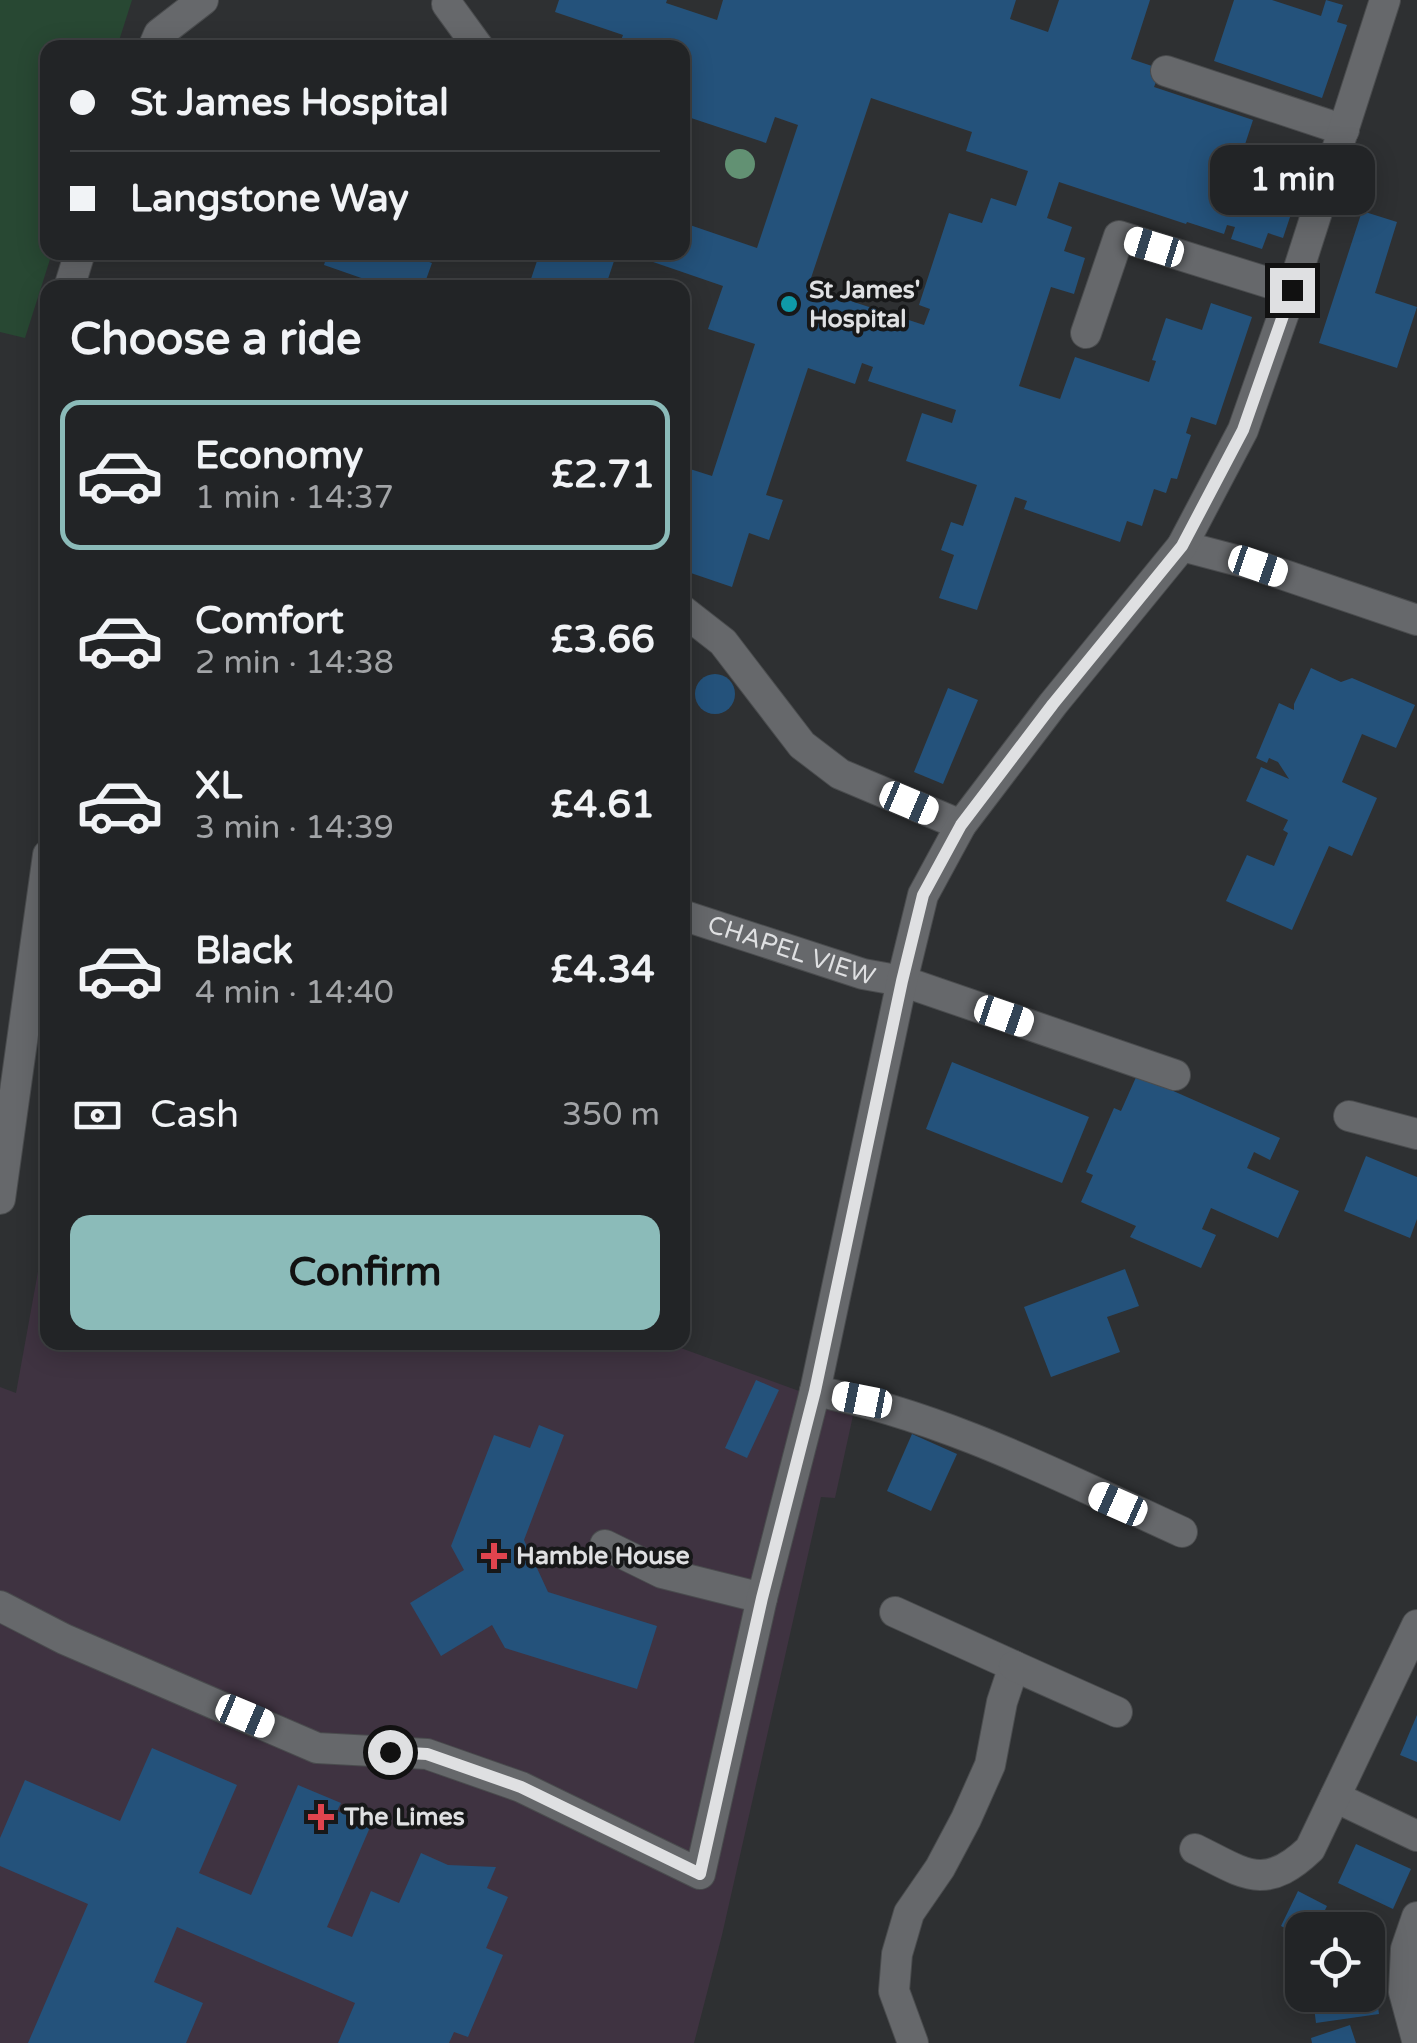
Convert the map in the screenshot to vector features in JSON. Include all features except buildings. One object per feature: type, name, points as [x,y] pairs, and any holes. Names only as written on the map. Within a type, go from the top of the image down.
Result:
[{"type":"street","points":[[156,40],[202,0]]},
{"type":"street","points":[[0,1606],[64,1639],[317,1748],[427,1754],[521,1787],[700,1874],[762,1598],[815,1391],[923,895],[961,825],[1053,704],[1182,546],[1243,430],[1385,0]]},
{"type":"street","points":[[442,1],[473,40]]},
{"type":"street","points":[[1166,71],[1344,130]]},
{"type":"street","points":[[1086,333],[1119,236],[1292,290]]},
{"type":"street","points":[[1182,546],[1258,566],[1417,620]]},
{"type":"street","points":[[690,616],[723,642],[802,745],[814,755],[840,774],[961,825]]},
{"type":"street","points":[[0,1200],[40,912]]},
{"type":"street","name":"CHAPEL VIEW","points":[[690,919],[864,974],[902,981],[1175,1076]]},
{"type":"street","points":[[1349,1116],[1417,1134]]},
{"type":"street","points":[[815,1391],[862,1400],[992,1446],[1182,1532]]},
{"type":"street","points":[[604,1546],[662,1572],[762,1598]]},
{"type":"street","points":[[895,1612],[1117,1712]]},
{"type":"street","points":[[1195,1849],[1249,1876],[1271,1876],[1294,1865],[1310,1850],[1417,1625]]},
{"type":"street","points":[[913,2043],[894,1991],[897,1954],[908,1913],[940,1868],[990,1765],[1002,1702],[1014,1666]]},
{"type":"street","points":[[1335,1797],[1417,1836]]},
{"type":"street","points":[[1417,1917],[1406,1948],[1404,1992],[1417,2040]]},
{"type":"shaded area","points":[[40,1261],[40,1350],[686,1350],[854,1411],[835,1498],[821,1497],[694,2043],[0,2043],[0,1387],[16,1393]]},
{"type":"green space","points":[[0,0],[132,0],[119,40],[40,40],[40,260],[50,260],[43,280],[40,280],[25,338],[0,332]]},
{"type":"place","name":"St James' Hospital","points":[[789,304]]},
{"type":"place","name":"Hamble House","points":[[494,1556]]},
{"type":"place","name":"The Limes","points":[[321,1817]]},
{"type":"route","points":[[390,1752],[427,1754],[521,1787],[700,1874],[762,1598],[815,1391],[923,895],[961,825],[1053,704],[1182,546],[1243,430],[1292,290]]}]
